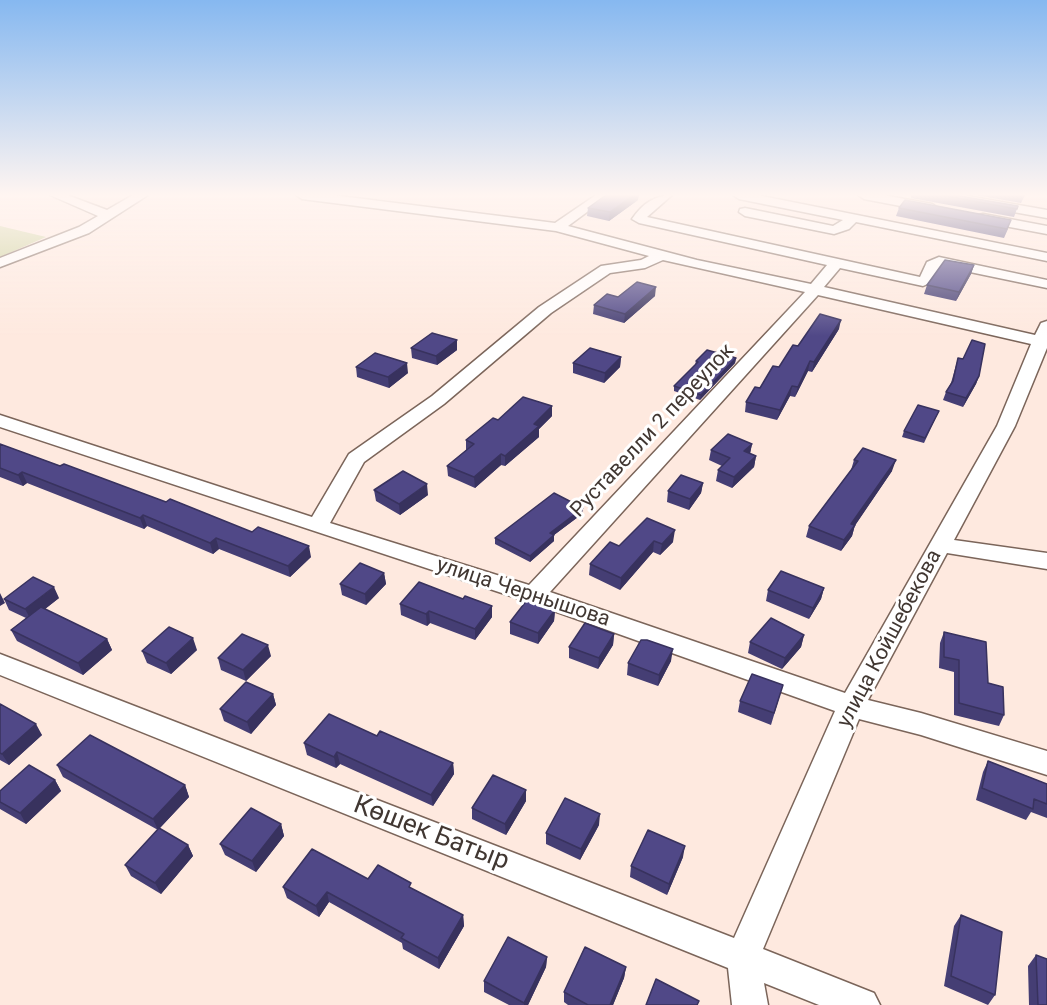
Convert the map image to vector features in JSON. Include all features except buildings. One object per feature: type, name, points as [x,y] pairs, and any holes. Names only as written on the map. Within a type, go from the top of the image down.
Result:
[{"type":"street","points":[[0,263],[54,242]]},
{"type":"street","points":[[615,242],[810,295],[922,313],[1045,337]]},
{"type":"street","points":[[738,242],[923,282],[927,279],[932,265],[939,261],[1047,284]]},
{"type":"street","points":[[982,242],[1047,257]]},
{"type":"street","points":[[317,526],[356,458],[438,400],[545,309],[606,269],[645,264],[663,254]]},
{"type":"street","name":"Руставелли 2 переулок","points":[[534,595],[810,295],[836,263]]},
{"type":"street","name":"улица Койшебекова","points":[[743,956],[851,706],[1006,426],[1045,337]]},
{"type":"street","name":"улица Чернышова","points":[[0,421],[534,595],[851,706],[921,724],[1047,763]]},
{"type":"street","points":[[940,545],[1047,561]]},
{"type":"street","name":"Көшек Батыр","points":[[0,664],[862,1005]]},
{"type":"street","points":[[743,956],[750,1005]]},
{"type":"green space","points":[[0,242],[35,242],[0,257]]}]
